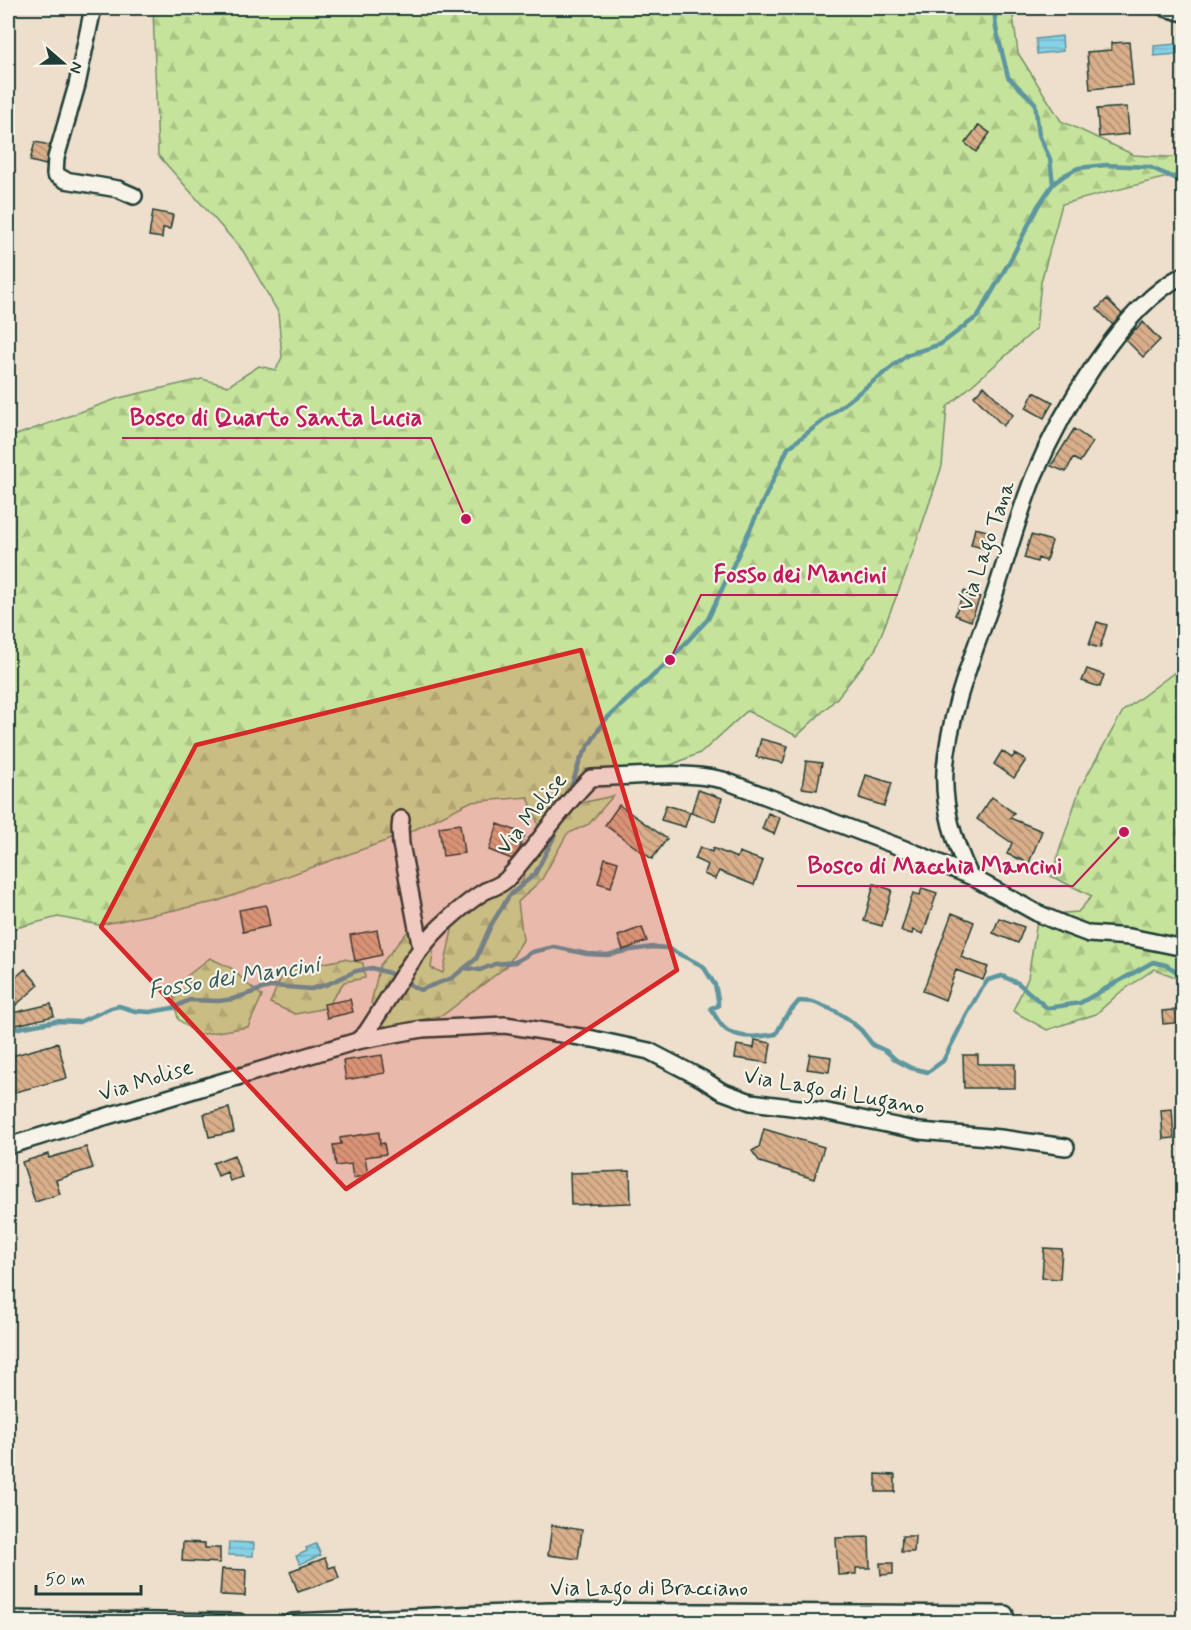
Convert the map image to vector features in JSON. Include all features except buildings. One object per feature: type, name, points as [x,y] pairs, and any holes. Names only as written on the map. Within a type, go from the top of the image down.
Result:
[{"type":"street","points":[[93,8],[75,94],[56,158],[55,174],[65,180],[118,189],[134,196]]},
{"type":"street","points":[[1165,8],[1184,13]]},
{"type":"street","name":"Via Lago Tana","points":[[970,876],[956,843],[949,815],[945,787],[947,749],[966,675],[1019,519],[1048,445],[1096,363],[1137,311],[1162,288],[1184,275]]},
{"type":"street","name":"Via Molise","points":[[8,1146],[357,1041],[366,1033],[421,949],[435,932],[479,895],[506,880],[559,813],[591,778],[687,775],[712,777],[918,854],[970,876],[1043,916],[1089,934],[1130,937],[1184,948]]},
{"type":"street","points":[[401,819],[401,844],[421,949]]},
{"type":"street","name":"Via Lago di Lugano","points":[[357,1041],[432,1028],[505,1025],[593,1039],[649,1052],[701,1078],[730,1096],[751,1102],[823,1111],[920,1131],[1066,1147]]},
{"type":"street","name":"Via Lago di Bracciano","points":[[292,1623],[550,1611],[1005,1614]]},
{"type":"street","points":[[16,1620],[239,1623]]},
{"type":"highlighted area","points":[[581,650],[677,970],[346,1189],[101,927],[196,745]]},
{"type":"green space","points":[[153,8],[1012,8],[1018,53],[1061,121],[1134,155],[1183,158],[1183,173],[1062,204],[1041,282],[1036,329],[947,407],[942,466],[906,572],[875,650],[837,698],[797,736],[747,711],[702,752],[647,775],[603,770],[581,803],[613,796],[589,824],[567,834],[542,879],[518,902],[523,940],[507,966],[443,1015],[386,1028],[371,1003],[380,965],[409,930],[435,940],[431,968],[443,973],[453,925],[490,890],[522,882],[538,824],[528,797],[470,802],[408,833],[215,902],[99,925],[58,917],[8,930],[8,438],[119,398],[202,379],[228,386],[259,366],[276,370],[282,357],[278,312],[243,251],[158,155]]},
{"type":"green space","points":[[1183,666],[1183,980],[1154,969],[1118,994],[1096,1014],[1047,1030],[1013,1011],[1028,978],[1038,915],[1078,912],[1092,896],[1051,876],[1080,788],[1123,711]]},
{"type":"green space","points":[[210,958],[233,969],[262,996],[248,1027],[198,1035],[178,1019],[172,988]]},
{"type":"green space","points":[[344,959],[363,963],[365,978],[344,982],[326,1008],[295,1014],[270,1003],[284,971]]},
{"type":"water","points":[[1062,36],[1063,51],[1037,54],[1036,39]]},
{"type":"water","points":[[1177,44],[1178,54],[1154,56],[1154,46]]},
{"type":"water","points":[[229,1542],[254,1543],[253,1556],[228,1555]]},
{"type":"water","points":[[316,1544],[321,1555],[300,1564],[296,1556]]},
{"type":"waterway","points":[[994,8],[996,28],[1008,77],[1035,103],[1039,135],[1050,159],[1053,184]]},
{"type":"waterway","name":"Fosso dei Mancini","points":[[569,794],[580,760],[604,721],[670,660],[708,619],[788,448],[907,355],[941,344],[978,316],[1038,206],[1053,184],[1078,168],[1106,165],[1149,167],[1184,182]]},
{"type":"waterway","name":"Fosso dei Mancini","points":[[8,1030],[56,1021],[79,1022],[119,1006],[135,1011],[150,1012],[173,1008],[189,1000],[233,999],[274,986],[311,989],[356,971],[372,968],[389,973],[420,990],[452,978],[476,959],[491,925],[509,896],[535,874],[558,824]]},
{"type":"waterway","points":[[466,968],[480,970],[495,964],[515,962],[532,952],[554,947],[587,954],[607,955],[653,947],[667,948],[703,966],[715,985],[718,999],[718,1006],[711,1008],[721,1024],[734,1034],[746,1036],[776,1034],[786,1016],[799,1001],[813,1002],[848,1019],[873,1045],[886,1051],[896,1060],[911,1068],[928,1072],[943,1061],[967,1014],[988,980],[1002,976],[1018,983],[1047,1008],[1080,1003],[1153,962],[1166,965],[1184,976]]},
{"type":"place","name":"Bosco di Quarto Santa Lucia","points":[[466,519]]},
{"type":"place","name":"Fosso dei Mancini","points":[[670,660]]},
{"type":"place","name":"Bosco di Macchia Mancini","points":[[1124,832]]}]
